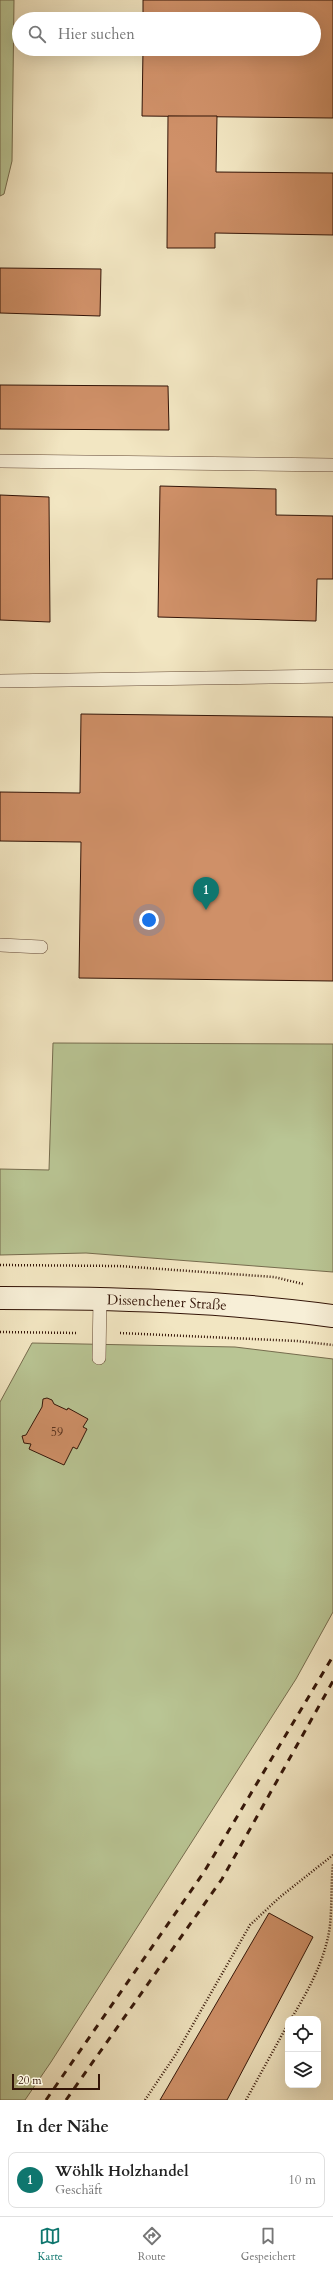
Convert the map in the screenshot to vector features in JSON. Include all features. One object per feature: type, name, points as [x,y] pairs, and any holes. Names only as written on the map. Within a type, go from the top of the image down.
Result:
[{"type":"main road","name":"Dissenchener Straße","points":[[0,1298],[100,1298],[291,1310],[333,1316]]},
{"type":"lane","points":[[0,461],[333,464]]},
{"type":"lane","points":[[0,681],[333,676]]},
{"type":"lane","points":[[0,946],[41,947]]},
{"type":"lane","points":[[99,1358],[98,1333],[100,1298]]},
{"type":"path","points":[[0,1265],[127,1266],[274,1277],[307,1285]]},
{"type":"path","points":[[0,1332],[156,1333],[297,1341],[333,1345]]},
{"type":"path","points":[[145,2100],[176,2054],[250,1925],[280,1897],[333,1855]]},
{"type":"path","points":[[293,2016],[306,1995],[322,1958],[330,1926],[333,1864]]},
{"type":"path","points":[[246,2100],[285,2029]]},
{"type":"green space","points":[[0,0],[14,0],[14,12],[12,12],[12,56],[13,56],[12,161],[4,194],[0,196]]},
{"type":"green space","points":[[53,1043],[333,1044],[333,1272],[86,1253],[0,1255],[0,1169],[49,1170]]},
{"type":"green space","points":[[32,1343],[235,1347],[333,1359],[333,1612],[296,1679],[51,2062],[25,2100],[0,2100],[0,1402]]},
{"type":"building","points":[[143,0],[333,0],[333,118],[142,116],[143,56],[321,56],[321,12],[143,12]]},
{"type":"building","points":[[168,116],[217,116],[216,172],[333,173],[333,235],[215,233],[215,248],[167,248]]},
{"type":"building","points":[[0,268],[101,269],[100,316],[0,313]]},
{"type":"building","points":[[0,385],[168,386],[169,430],[0,429]]},
{"type":"building","points":[[160,486],[276,489],[276,515],[333,516],[333,579],[317,579],[316,621],[158,617]]},
{"type":"building","points":[[0,495],[49,497],[50,622],[0,620]]},
{"type":"building","points":[[81,714],[333,717],[333,981],[79,978],[81,842],[0,841],[0,792],[80,793]]},
{"type":"building","points":[[47,1398],[52,1400],[54,1404],[67,1410],[68,1408],[88,1419],[83,1427],[87,1429],[77,1449],[73,1447],[64,1465],[29,1449],[31,1444],[24,1443],[22,1436],[26,1435],[42,1407],[43,1399]]},
{"type":"building","points":[[269,1913],[313,1937],[227,2100],[160,2100]]},
{"type":"railway","points":[[46,2100],[204,1872],[333,1656]]},
{"type":"railway","points":[[66,2100],[222,1879],[333,1681]]},
{"type":"place","name":"Wöhlk Holzhandel","points":[[206,910]]}]
